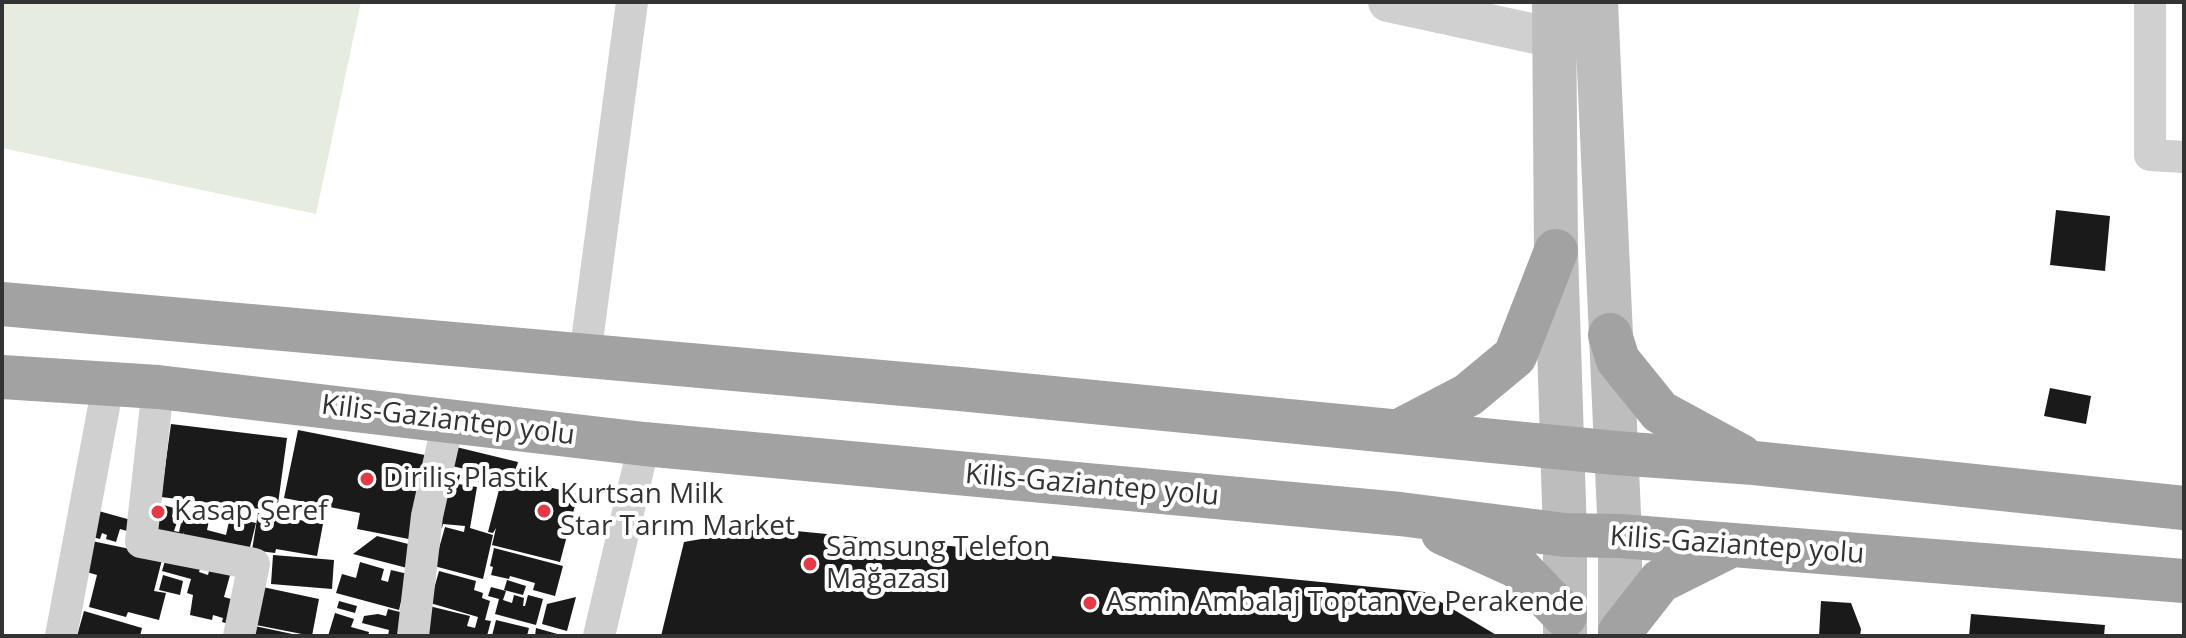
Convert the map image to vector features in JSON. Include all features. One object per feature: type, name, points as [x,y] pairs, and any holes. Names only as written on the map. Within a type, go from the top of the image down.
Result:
[{"type":"highway","points":[[1399,431],[1468,395],[1515,356],[1556,251]]},
{"type":"highway","points":[[2,304],[1616,453],[1754,463],[2184,508]]},
{"type":"highway","points":[[1610,335],[1618,360],[1660,412],[1754,463]]},
{"type":"highway","name":"Kilis-Gaziantep yolu","points":[[2,377],[158,387],[644,444],[1400,514],[1565,535],[1620,536],[2184,581]]},
{"type":"highway","points":[[1400,514],[1518,567],[1565,626]]},
{"type":"highway","points":[[1620,634],[1660,581],[1733,545]]},
{"type":"main road","points":[[1596,2],[1620,536],[1620,634]]},
{"type":"main road","points":[[1554,20],[1565,626]]},
{"type":"street","points":[[585,356],[632,2]]},
{"type":"street","points":[[1388,2],[1554,20]]},
{"type":"street","points":[[2150,2],[2150,155],[2184,157]]},
{"type":"street","points":[[61,636],[108,385]]},
{"type":"street","points":[[158,387],[141,542],[254,564],[239,636]]},
{"type":"street","points":[[413,636],[427,516],[448,422]]},
{"type":"street","points":[[599,636],[644,444]]},
{"type":"shaded area","points":[[2,2],[361,2],[316,214],[2,148]]},
{"type":"building","points":[[2056,210],[2110,216],[2105,271],[2050,265]]},
{"type":"building","points":[[2050,388],[2091,396],[2086,424],[2044,416]]},
{"type":"building","points":[[171,424],[287,438],[277,511],[161,497]]},
{"type":"building","points":[[298,430],[430,456],[414,540],[357,529],[360,513],[284,498]]},
{"type":"building","points":[[452,446],[518,462],[514,479],[578,494],[560,562],[492,545],[496,528],[493,533],[488,532],[500,486],[472,480],[474,471],[447,465]]},
{"type":"building","points":[[440,470],[460,475],[458,484],[477,487],[470,528],[493,535],[483,579],[434,566],[445,527],[464,532],[465,526],[443,524],[442,528],[428,525]]},
{"type":"building","points":[[153,502],[174,508],[172,517],[178,519],[174,531],[179,532],[184,510],[210,516],[207,530],[226,535],[230,517],[256,523],[247,559],[182,543],[184,532],[179,544],[150,536]]},
{"type":"building","points":[[95,510],[131,520],[127,531],[120,529],[116,542],[106,539],[107,535],[102,533],[100,539],[88,536]]},
{"type":"building","points":[[258,513],[323,524],[317,556],[276,549],[275,553],[252,550]]},
{"type":"building","points":[[765,528],[1424,592],[1498,636],[661,636],[684,542]]},
{"type":"building","points":[[377,536],[420,547],[415,570],[353,554]]},
{"type":"building","points":[[92,541],[163,556],[154,591],[166,593],[159,620],[128,612],[126,617],[89,607],[97,575],[83,571]]},
{"type":"building","points":[[494,548],[563,566],[555,596],[533,590],[535,583],[510,576],[509,579],[491,575]]},
{"type":"building","points":[[167,554],[202,562],[199,572],[208,575],[211,563],[232,568],[224,597],[242,602],[235,626],[213,615],[212,620],[190,615],[193,595],[187,593],[191,579],[162,571]]},
{"type":"building","points":[[273,555],[334,560],[332,589],[271,584]]},
{"type":"building","points":[[360,562],[384,569],[381,580],[388,582],[391,570],[408,574],[399,610],[336,593],[342,574],[356,578]]},
{"type":"building","points":[[439,571],[476,581],[474,590],[483,593],[482,598],[490,601],[485,620],[491,621],[487,636],[421,636],[429,606],[470,616],[467,626],[475,628],[478,617],[430,603]]},
{"type":"building","points":[[163,575],[183,581],[180,595],[159,590]]},
{"type":"building","points":[[507,580],[526,586],[523,595],[504,590]]},
{"type":"building","points":[[258,586],[319,599],[312,636],[251,624]]},
{"type":"building","points":[[491,587],[506,591],[503,600],[512,603],[514,595],[524,598],[523,606],[528,595],[543,599],[536,625],[495,614],[499,599],[488,596]]},
{"type":"building","points":[[576,597],[567,631],[542,624],[547,604]]},
{"type":"building","points":[[339,601],[357,606],[355,613],[337,608]]},
{"type":"building","points":[[1821,601],[1851,603],[1861,629],[1860,636],[1819,636]]},
{"type":"building","points":[[388,609],[412,615],[406,636],[388,636],[389,630],[362,623],[364,616],[386,616]]},
{"type":"building","points":[[84,611],[142,628],[140,636],[77,636]]},
{"type":"building","points":[[335,613],[354,619],[351,627],[369,632],[368,636],[328,636]]},
{"type":"building","points":[[1971,614],[2105,625],[2104,636],[1969,636]]},
{"type":"building","points":[[496,620],[529,628],[527,636],[492,636]]},
{"type":"building","points":[[250,625],[297,635],[297,636],[248,636]]},
{"type":"building","points":[[536,628],[561,635],[561,636],[535,636]]},
{"type":"place","name":"Diriliş Plastik","points":[[367,479]]},
{"type":"place","name":"Kurtsan Milk Star Tarım Market","points":[[544,511]]},
{"type":"place","name":"Kasap Şeref","points":[[158,512]]},
{"type":"place","name":"Samsung Telefon Mağazası","points":[[810,564]]},
{"type":"place","name":"Asmin Ambalaj Toptan ve Perakende","points":[[1090,603]]}]
